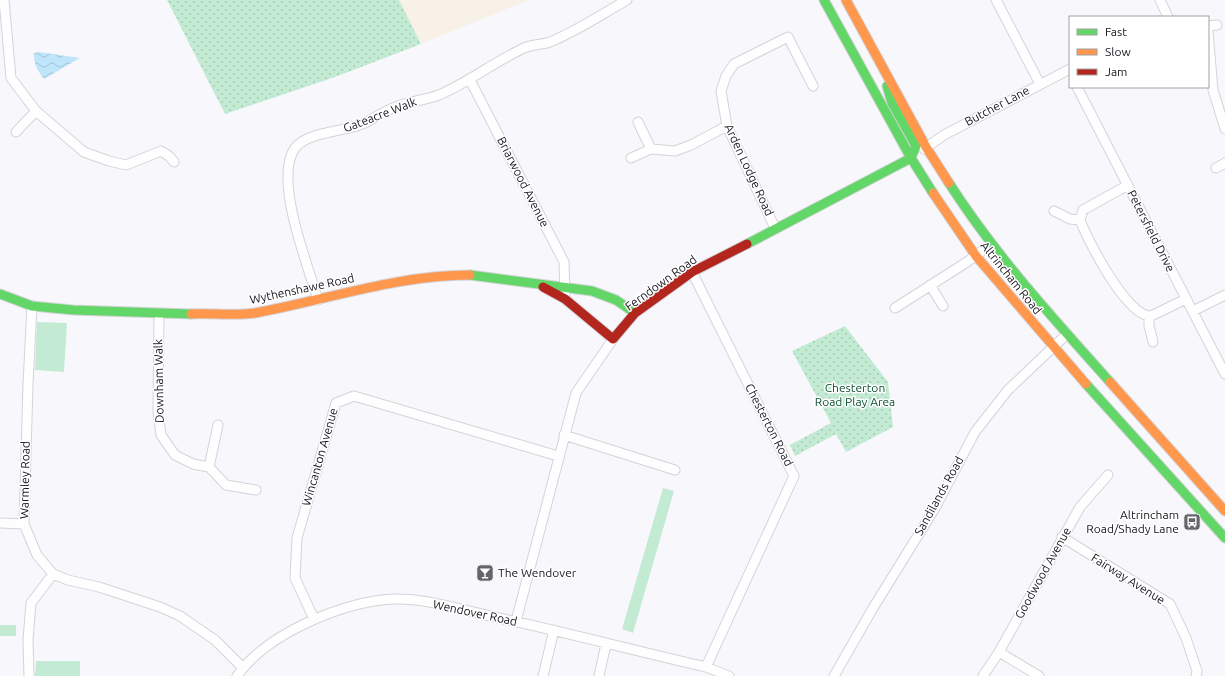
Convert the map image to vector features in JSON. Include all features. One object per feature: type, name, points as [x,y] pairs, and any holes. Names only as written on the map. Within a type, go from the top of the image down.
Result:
[{"type":"main road","name":"Altrincham Road","points":[[824,0],[911,158],[951,221],[976,256],[1052,347],[1225,538]]},
{"type":"main road","name":"Altrincham Road","points":[[846,0],[926,148],[969,214],[1067,334],[1225,510]]},
{"type":"main road","points":[[886,74],[892,103],[916,146],[911,158]]},
{"type":"main road","name":"Ferndown Road","points":[[613,339],[636,313],[692,272],[911,158]]},
{"type":"main road","name":"Wythenshawe Road","points":[[0,294],[32,306],[73,310],[159,314],[254,313],[318,300],[391,282],[445,275],[476,275],[508,278],[538,284],[566,286],[592,291],[616,300],[636,313]]},
{"type":"main road","name":"Wythenshawe Road","points":[[538,284],[565,299],[613,339]]},
{"type":"street","points":[[4,0],[11,78],[36,111],[84,152],[109,161],[126,165],[161,151],[169,156],[174,162]]},
{"type":"street","name":"Gateacre Walk","points":[[318,300],[291,209],[288,192],[287,177],[289,162],[295,148],[303,141],[314,135],[351,128],[397,106],[437,95],[470,80],[525,47],[549,42],[628,0]]},
{"type":"street","points":[[996,0],[1040,84]]},
{"type":"street","points":[[1160,0],[1168,16]]},
{"type":"street","name":"Arden Lodge Road","points":[[775,228],[727,126],[721,91],[726,76],[734,64],[788,37],[813,86]]},
{"type":"street","points":[[1209,44],[1213,90],[1220,117],[1225,129]]},
{"type":"street","name":"Butcher Lane","points":[[911,158],[944,135],[1040,84],[1069,70]]},
{"type":"street","name":"Briarwood Avenue","points":[[470,80],[564,262],[566,286],[565,299]]},
{"type":"street","name":"Petersfield Drive","points":[[1078,88],[1225,374]]},
{"type":"street","points":[[16,132],[36,111]]},
{"type":"street","points":[[638,122],[651,149]]},
{"type":"street","points":[[631,158],[651,149],[676,151],[691,145],[727,126]]},
{"type":"street","points":[[1216,168],[1225,163]]},
{"type":"street","points":[[1128,185],[1085,208],[1080,220],[1110,279],[1136,308],[1149,316],[1155,315],[1186,299]]},
{"type":"street","points":[[1054,211],[1070,219],[1080,220]]},
{"type":"street","points":[[895,308],[976,256],[992,244]]},
{"type":"street","name":"Chesterton Road","points":[[692,272],[794,476],[706,667]]},
{"type":"street","points":[[930,285],[943,306]]},
{"type":"street","points":[[1193,311],[1225,295]]},
{"type":"street","name":"Warmley Road","points":[[32,306],[26,431],[24,524],[37,555],[53,574],[68,580],[99,587],[160,607],[180,616],[215,640],[243,668]]},
{"type":"street","name":"Downham Walk","points":[[159,314],[158,412],[161,435],[175,456],[193,464],[209,467]]},
{"type":"street","points":[[1149,316],[1149,326],[1153,342]]},
{"type":"street","name":"Sandilands Road","points":[[834,676],[873,608],[935,508],[975,432],[1008,390],[1067,334]]},
{"type":"street","name":"Ferndown Road","points":[[516,621],[558,456],[576,393],[613,339]]},
{"type":"street","name":"Wincanton Avenue","points":[[314,619],[295,578],[297,538],[336,403],[354,396],[558,456]]},
{"type":"street","points":[[218,425],[209,467],[226,485],[256,490]]},
{"type":"street","points":[[564,435],[675,470]]},
{"type":"street","name":"Goodwood Avenue","points":[[983,676],[1000,652],[1062,537],[1080,507],[1108,475]]},
{"type":"street","points":[[1215,526],[1225,517]]},
{"type":"street","points":[[0,524],[24,524]]},
{"type":"street","name":"Fairway Avenue","points":[[1062,537],[1170,604],[1186,638],[1197,671],[1196,676]]},
{"type":"street","points":[[29,676],[28,640],[31,603],[53,574]]},
{"type":"street","name":"Wendover Road","points":[[237,676],[243,668],[272,643],[314,619],[350,606],[394,599],[446,606],[516,621],[706,667],[728,676]]},
{"type":"street","points":[[543,676],[554,630]]},
{"type":"street","points":[[599,676],[606,644]]},
{"type":"street","points":[[1000,652],[1039,676]]},
{"type":"shaded area","points":[[399,0],[529,0],[421,44]]},
{"type":"green space","points":[[167,0],[399,0],[421,44],[335,77],[225,114]]},
{"type":"green space","points":[[37,322],[67,323],[64,372],[35,370]]},
{"type":"green space","name":"Chesterton Road Play Area","points":[[845,326],[888,382],[893,427],[846,452],[836,434],[795,456],[790,445],[831,423],[792,351]]},
{"type":"green space","points":[[663,488],[674,491],[633,633],[622,629]]},
{"type":"green space","points":[[0,625],[16,625],[16,636],[0,636]]},
{"type":"green space","points":[[36,661],[80,661],[80,676],[35,676]]},
{"type":"water","points":[[39,52],[80,58],[44,79],[34,61],[34,53]]},
{"type":"traffic: fast","points":[[824,0],[911,158],[933,193]]},
{"type":"traffic: fast","points":[[747,244],[911,158],[916,146],[892,103],[887,86]]},
{"type":"traffic: fast","points":[[949,183],[967,210],[1025,286],[1110,382]]},
{"type":"traffic: fast","points":[[470,275],[592,291],[616,300],[635,313]]},
{"type":"traffic: fast","points":[[0,294],[32,306],[73,310],[191,314]]},
{"type":"traffic: fast","points":[[1086,384],[1225,538]]},
{"type":"traffic: slow","points":[[846,0],[926,147],[949,183]]},
{"type":"traffic: slow","points":[[933,193],[976,256],[1086,384]]},
{"type":"traffic: slow","points":[[191,314],[255,313],[362,289],[415,279],[470,275]]},
{"type":"traffic: slow","points":[[1110,382],[1225,511]]},
{"type":"traffic: jam","points":[[543,287],[565,299],[613,339],[635,313],[692,272],[747,244]]},
{"type":"place","name":"Altrincham Road/Shady Lane","points":[[1192,522]]},
{"type":"place","name":"The Wendover","points":[[485,573]]}]
